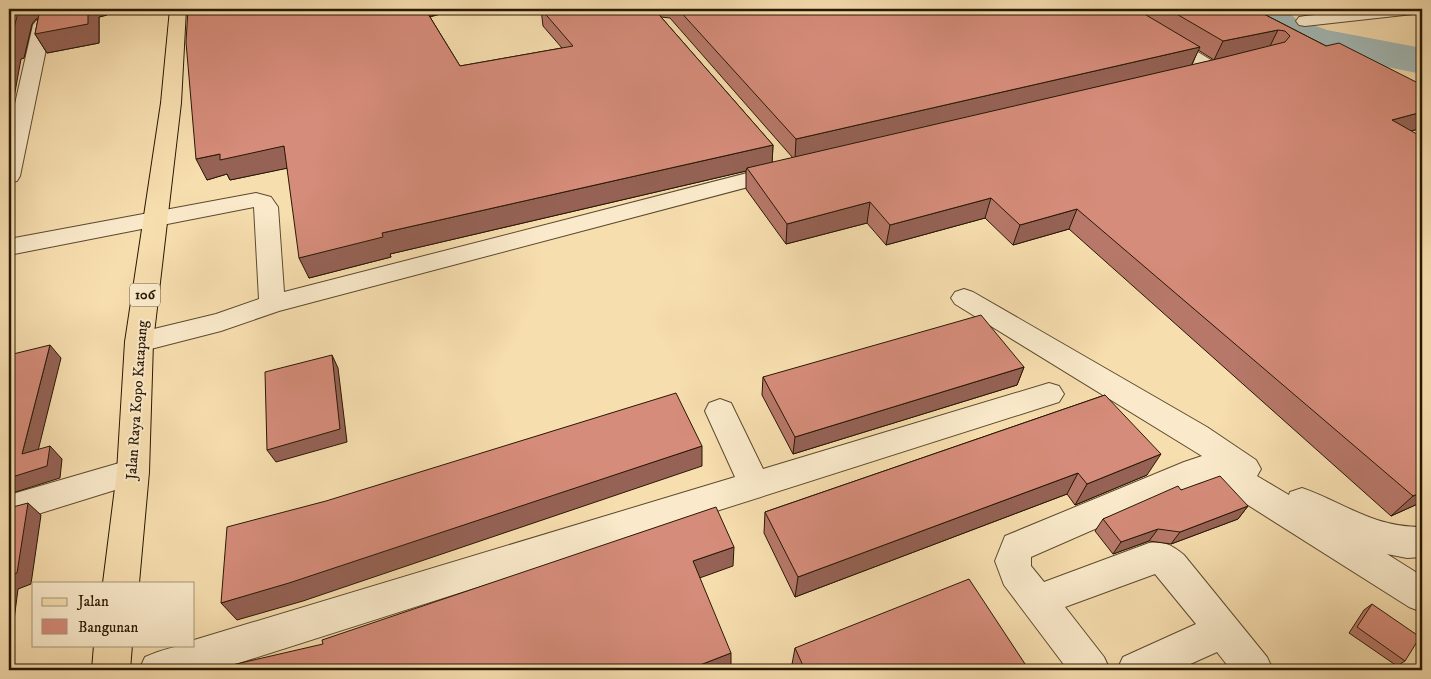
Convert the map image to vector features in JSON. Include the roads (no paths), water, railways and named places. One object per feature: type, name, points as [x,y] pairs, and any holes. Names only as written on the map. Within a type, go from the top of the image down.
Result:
[{"type":"main road","name":"Jalan Raya Kopo Katapang","points":[[121,582],[133,472],[139,342],[171,103],[178,9]]},
{"type":"main road","points":[[111,670],[114,646]]},
{"type":"street","points":[[1117,9],[1222,66],[1183,75]]},
{"type":"street","points":[[1305,21],[1417,9]]},
{"type":"street","points":[[9,176],[42,25]]},
{"type":"street","points":[[139,342],[222,322],[272,304],[788,164]]},
{"type":"street","points":[[9,247],[155,221],[256,200],[263,202],[266,207],[272,304]]},
{"type":"street","points":[[964,298],[1196,436],[1291,497],[1369,534],[1409,543],[1422,542]]},
{"type":"street","points":[[158,670],[1049,394]]},
{"type":"street","points":[[720,411],[754,484]]},
{"type":"street","points":[[1091,670],[1016,574],[1012,561],[1017,547],[1195,471],[1210,468],[1221,470],[1422,595]]},
{"type":"street","points":[[9,509],[133,472]]},
{"type":"street","points":[[1037,601],[1149,559],[1161,558],[1172,566],[1254,670]]},
{"type":"street","points":[[1136,670],[1223,630]]},
{"type":"waterway","points":[[1263,9],[1282,28],[1318,41],[1422,61]]}]
